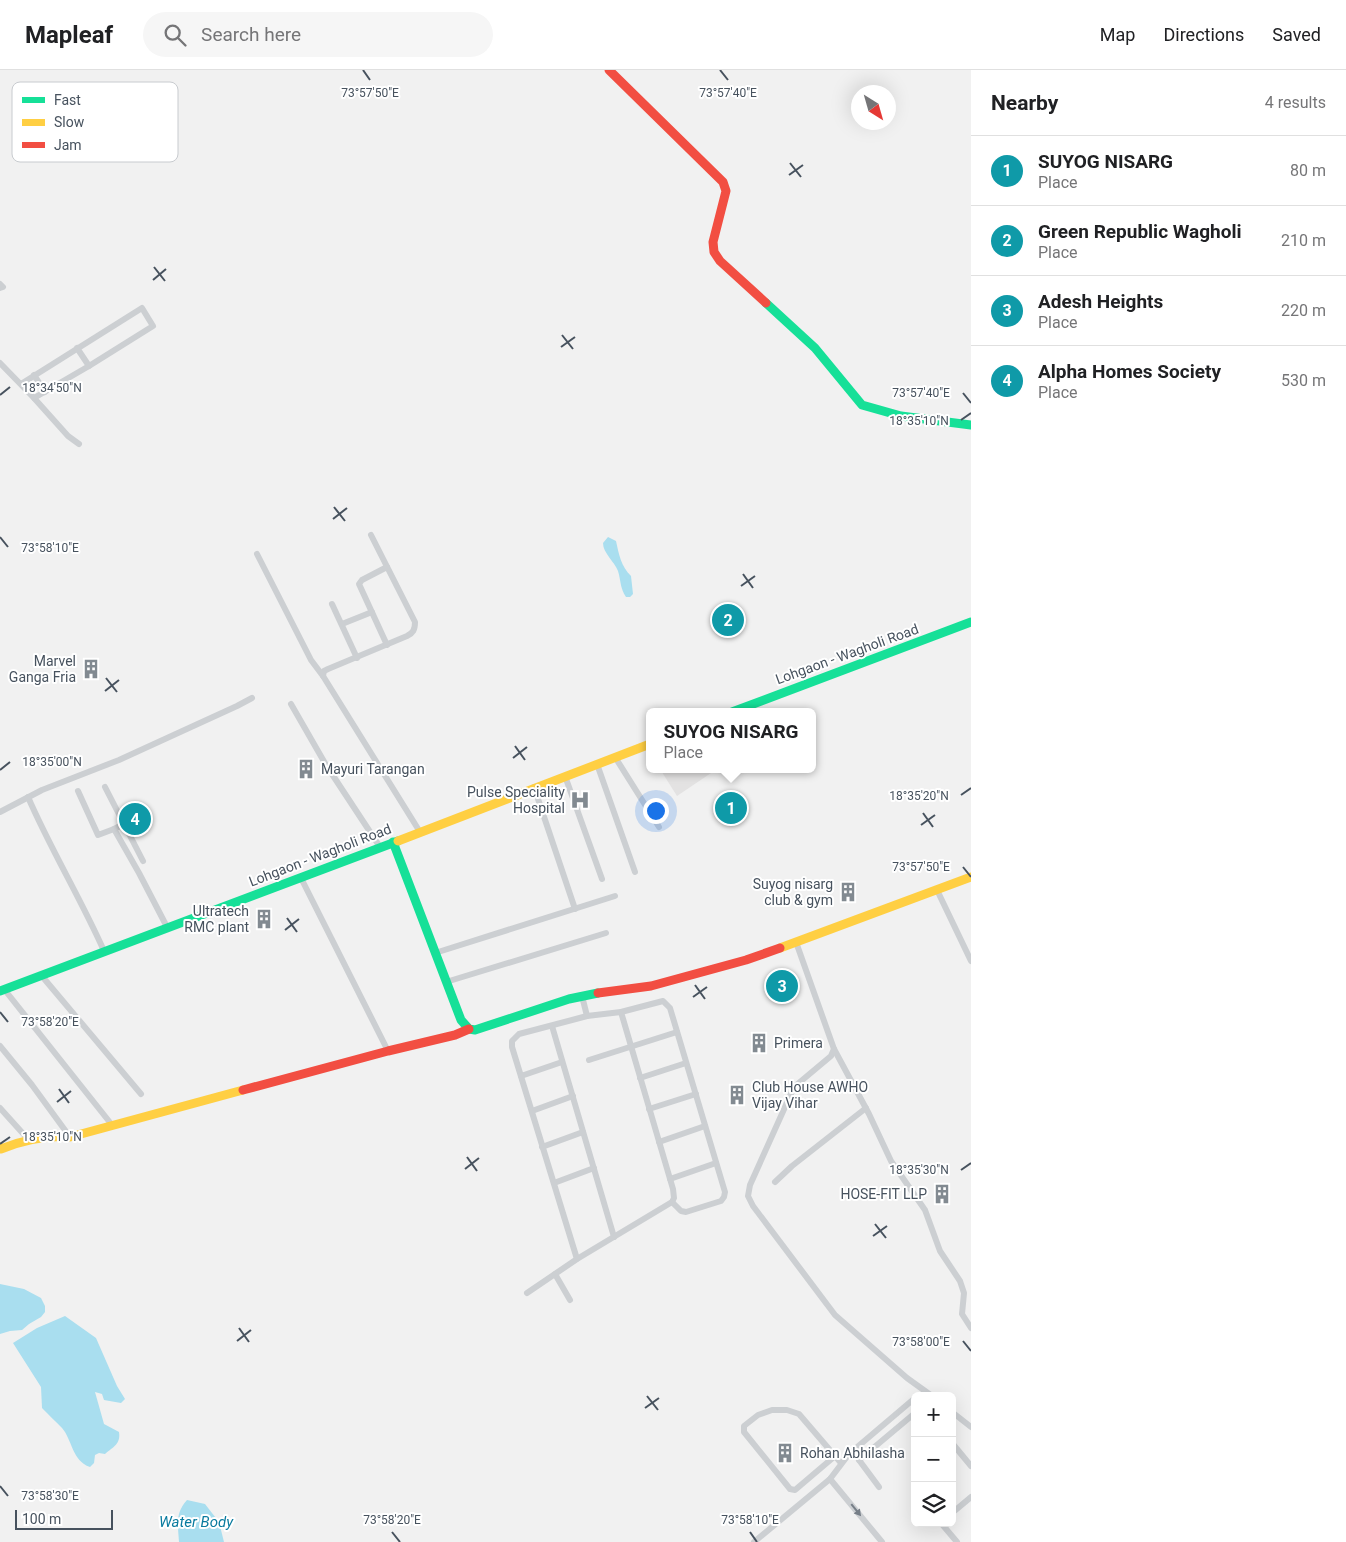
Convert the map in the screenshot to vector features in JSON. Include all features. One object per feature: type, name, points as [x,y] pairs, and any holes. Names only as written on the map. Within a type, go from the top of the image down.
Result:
[{"type":"street","points":[[608,70],[723,182],[726,190],[713,242],[714,252],[720,261],[815,348],[862,404],[872,409],[971,426]]},
{"type":"street","points":[[0,284],[3,287],[0,288]]},
{"type":"street","points":[[21,384],[142,308],[153,326],[34,398]]},
{"type":"street","points":[[77,348],[89,366]]},
{"type":"street","points":[[0,363],[68,436],[79,444]]},
{"type":"street","points":[[34,375],[46,392]]},
{"type":"street","points":[[323,676],[324,672],[328,669],[407,636],[413,633],[415,628],[415,622],[371,535]]},
{"type":"street","points":[[257,554],[311,660],[323,676],[420,832]]},
{"type":"street","points":[[387,568],[360,582],[360,588],[387,645]]},
{"type":"street","points":[[332,604],[357,658]]},
{"type":"street","points":[[342,624],[372,612]]},
{"type":"street","name":"Lohgaon - Wagholi Road","points":[[743,708],[971,622]]},
{"type":"street","points":[[0,812],[28,797],[80,774],[118,760],[252,698]]},
{"type":"street","points":[[291,704],[326,765],[380,847]]},
{"type":"street","name":"Lohgaon - Wagholi Road","points":[[2,990],[646,745]]},
{"type":"street","points":[[615,757],[659,827]]},
{"type":"street","points":[[597,764],[635,872]]},
{"type":"street","points":[[565,776],[602,879]]},
{"type":"street","points":[[105,787],[143,861]]},
{"type":"street","points":[[534,787],[575,909]]},
{"type":"street","points":[[78,791],[98,835],[124,824]]},
{"type":"street","points":[[28,797],[104,951]]},
{"type":"street","points":[[114,829],[144,881],[167,927]]},
{"type":"street","points":[[393,842],[461,1020],[469,1029]]},
{"type":"street","points":[[0,1147],[1,1149],[27,1138],[49,1135],[70,1136],[388,1051],[455,1035],[469,1029],[475,1030],[547,1005],[582,996],[651,986],[676,980],[746,960],[971,877]]},
{"type":"street","points":[[301,878],[388,1051]]},
{"type":"street","points":[[937,890],[971,961]]},
{"type":"street","points":[[435,953],[616,896]]},
{"type":"street","points":[[446,982],[606,932]]},
{"type":"street","points":[[796,942],[834,1050],[866,1108],[891,1161],[925,1210],[940,1250],[960,1281],[964,1293],[962,1314],[971,1328]]},
{"type":"street","points":[[41,975],[142,1094]]},
{"type":"street","points":[[2,990],[112,1125]]},
{"type":"street","points":[[582,996],[587,1016]]},
{"type":"street","points":[[577,1259],[512,1047],[512,1041],[519,1034],[587,1016],[621,1012],[663,1002],[670,1008],[724,1192],[724,1197],[720,1201],[686,1212],[681,1211],[672,1202]]},
{"type":"street","points":[[527,1293],[577,1259],[672,1202],[674,1198],[621,1012]]},
{"type":"street","points":[[552,1026],[614,1237]]},
{"type":"street","points":[[589,1060],[677,1032]]},
{"type":"street","points":[[0,1046],[32,1084],[70,1136]]},
{"type":"street","points":[[834,1050],[831,1056],[794,1087],[750,1185],[748,1196],[753,1206],[835,1315],[927,1392]]},
{"type":"street","points":[[521,1076],[562,1062]]},
{"type":"street","points":[[640,1078],[686,1062]]},
{"type":"street","points":[[649,1109],[696,1094]]},
{"type":"street","points":[[532,1111],[573,1096]]},
{"type":"street","points":[[0,1108],[27,1138]]},
{"type":"street","points":[[775,1182],[792,1166],[866,1108]]},
{"type":"street","points":[[659,1142],[705,1126]]},
{"type":"street","points":[[542,1147],[583,1132]]},
{"type":"street","points":[[670,1179],[716,1163]]},
{"type":"street","points":[[554,1183],[594,1168]]},
{"type":"street","points":[[555,1274],[570,1300]]},
{"type":"street","points":[[754,1542],[828,1480],[854,1450],[911,1401]]},
{"type":"street","points":[[835,1456],[795,1490],[790,1489],[744,1432],[744,1426],[758,1415],[772,1410],[787,1410],[799,1414],[835,1456],[841,1463]]},
{"type":"street","points":[[956,1415],[971,1427]]},
{"type":"street","points":[[859,1460],[911,1416]]},
{"type":"street","points":[[956,1448],[971,1466]]},
{"type":"street","points":[[854,1450],[879,1487]]},
{"type":"street","points":[[817,1472],[828,1480],[882,1542]]},
{"type":"street","points":[[956,1510],[971,1497]]},
{"type":"street","points":[[944,1527],[957,1542]]},
{"type":"shaded area","points":[[663,773],[711,773],[677,796]]},
{"type":"water","points":[[608,537],[616,541],[619,556],[631,576],[633,594],[630,597],[626,597],[624,594],[618,571],[603,547],[603,543]]},
{"type":"water","points":[[0,1284],[24,1289],[41,1298],[45,1306],[45,1312],[22,1330],[0,1334]]},
{"type":"water","points":[[65,1316],[96,1338],[117,1386],[125,1399],[121,1403],[104,1400],[102,1394],[95,1392],[104,1424],[119,1432],[119,1440],[105,1454],[99,1453],[95,1455],[94,1463],[90,1467],[79,1460],[62,1428],[42,1408],[41,1387],[13,1343],[37,1328]]},
{"type":"water","name":"Water Body","points":[[187,1500],[205,1504],[219,1522],[224,1542],[179,1542],[179,1515]]},
{"type":"traffic: fast","points":[[766,303],[815,348],[862,405],[901,416],[971,425]]},
{"type":"traffic: fast","points":[[743,708],[971,622]]},
{"type":"traffic: fast","points":[[0,991],[398,841]]},
{"type":"traffic: fast","points":[[393,842],[461,1020],[469,1029],[475,1030],[569,999],[598,993]]},
{"type":"traffic: slow","points":[[398,841],[646,746]]},
{"type":"traffic: slow","points":[[780,948],[971,877]]},
{"type":"traffic: slow","points":[[0,1147],[1,1149],[43,1138],[70,1137],[243,1090]]},
{"type":"traffic: jam","points":[[609,70],[723,182],[726,191],[713,242],[714,252],[720,261],[766,303]]},
{"type":"traffic: jam","points":[[598,993],[651,986],[746,960],[780,948]]},
{"type":"traffic: jam","points":[[243,1090],[455,1035],[469,1029]]},
{"type":"place","name":"Green Republic Wagholi","points":[[728,620]]},
{"type":"place","name":"Marvel Ganga Fria","points":[[91,669]]},
{"type":"place","name":"Mayuri Tarangan","points":[[306,769]]},
{"type":"place","name":"Pulse Speciality Hospital","points":[[580,800]]},
{"type":"place","name":"SUYOG NISARG","points":[[731,808]]},
{"type":"place","name":"Alpha Homes Society","points":[[135,819]]},
{"type":"place","name":"Suyog nisarg club & gym","points":[[848,892]]},
{"type":"place","name":"Ultratech RMC plant","points":[[264,919]]},
{"type":"place","name":"Adesh Heights","points":[[782,986]]},
{"type":"place","name":"Primera","points":[[759,1043]]},
{"type":"place","name":"Club House AWHO Vijay Vihar","points":[[737,1095]]},
{"type":"place","name":"HOSE-FIT LLP","points":[[942,1194]]},
{"type":"place","name":"Rohan Abhilasha","points":[[785,1453]]}]
